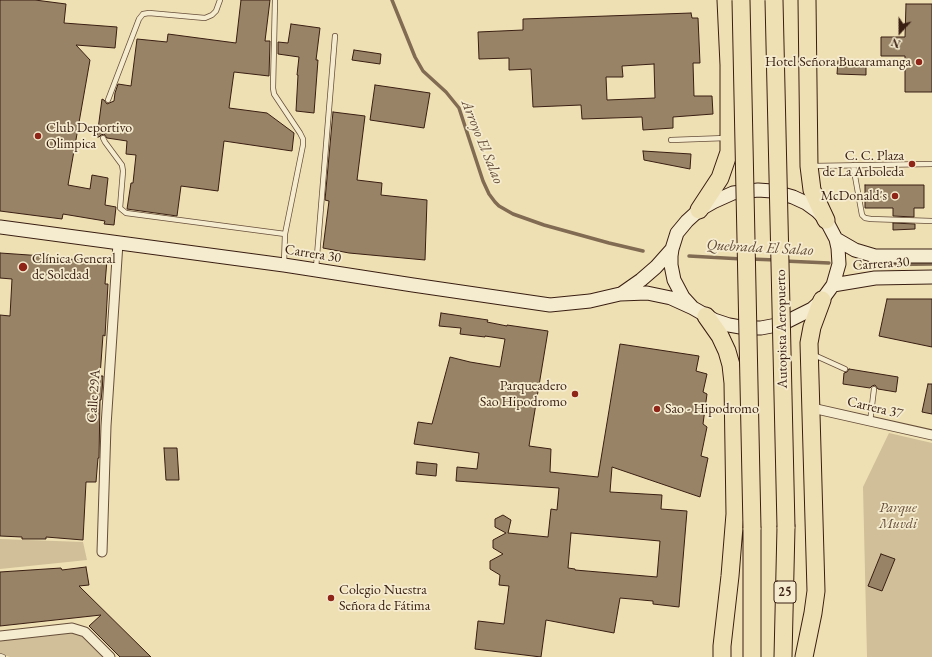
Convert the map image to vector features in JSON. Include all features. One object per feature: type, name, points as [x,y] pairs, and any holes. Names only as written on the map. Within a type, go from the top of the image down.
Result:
[{"type":"highway","points":[[699,210],[712,192],[723,172],[729,152],[726,0]]},
{"type":"highway","points":[[741,0],[752,528],[752,657]]},
{"type":"highway","name":"Autopista Aeropuerto","points":[[774,0],[786,527],[783,657]]},
{"type":"highway","points":[[807,0],[809,166],[812,190],[826,220]]},
{"type":"highway","points":[[804,657],[816,591],[809,343],[812,327],[822,300]]},
{"type":"highway","points":[[699,312],[720,336],[731,365],[733,379],[735,498],[730,576],[722,657]]},
{"type":"street","points":[[699,312],[683,297],[674,280],[671,265],[672,249],[681,228],[687,221],[699,210],[733,193],[758,190],[772,191],[812,206],[826,220],[836,239],[839,264],[833,285]]},
{"type":"street","name":"Carrera 30","points":[[0,227],[284,265],[550,305],[590,301],[620,294],[647,293],[671,298],[714,320],[737,327],[753,328],[782,324],[798,317],[812,309],[822,300],[833,285],[875,278],[932,277]]},
{"type":"street","name":"Carrera 30","points":[[836,239],[855,250],[875,256],[932,256]]},
{"type":"street","name":"Calle 29A","points":[[102,552],[106,426],[118,243]]},
{"type":"street","name":"Carrera 30","points":[[620,294],[641,280],[656,267],[672,249]]},
{"type":"street","name":"Carrera 37","points":[[812,408],[932,435]]},
{"type":"street","points":[[0,636],[72,628],[85,632],[110,657]]},
{"type":"lane","points":[[108,100],[139,19],[144,14],[149,13],[206,18],[216,11],[220,0]]},
{"type":"lane","points":[[275,0],[274,94],[303,139],[285,234],[284,265]]},
{"type":"lane","points":[[316,270],[335,36]]},
{"type":"lane","points":[[671,140],[729,137]]},
{"type":"lane","points":[[104,138],[105,142],[122,165],[123,171],[120,208],[126,213],[285,234]]},
{"type":"lane","points":[[809,166],[932,164]]},
{"type":"lane","points":[[853,165],[862,215],[865,218],[932,221]]},
{"type":"lane","points":[[809,353],[845,369]]},
{"type":"lane","points":[[870,422],[874,389]]},
{"type":"green space","name":"Parque Muvdi","points":[[889,433],[932,443],[932,657],[867,657],[863,487]]},
{"type":"green space","points":[[0,539],[83,542],[87,560],[0,569]]},
{"type":"green space","points":[[72,631],[84,636],[103,657],[10,657],[0,654],[0,639]]},
{"type":"building","name":"Club Deportivo Olimpica","points":[[0,0],[35,0],[66,4],[64,23],[117,27],[115,48],[76,45],[90,60],[68,185],[90,189],[92,175],[108,178],[105,205],[116,207],[114,225],[104,224],[105,221],[63,214],[62,219],[0,211]]},
{"type":"building","points":[[241,0],[270,0],[265,41],[270,41],[269,76],[234,72],[229,108],[267,113],[294,133],[292,151],[224,141],[218,191],[181,186],[177,216],[127,209],[131,183],[133,183],[136,155],[126,154],[127,141],[107,138],[104,134],[97,137],[102,99],[107,104],[114,101],[118,84],[131,86],[137,39],[167,42],[168,34],[236,43]]},
{"type":"building","name":"Hotel Señora Bucaramanga","points":[[906,4],[932,4],[932,92],[905,92],[905,56],[881,56],[881,37],[905,37]]},
{"type":"building","points":[[691,13],[692,18],[698,18],[700,63],[693,63],[694,96],[712,96],[713,114],[673,117],[673,128],[643,130],[642,117],[582,119],[581,105],[533,107],[531,69],[509,70],[509,58],[479,59],[478,32],[523,30],[523,19]],"holes":[[[654,64],[655,98],[607,100],[606,77],[623,77],[622,66]]]},
{"type":"building","points":[[291,24],[320,28],[316,60],[318,60],[314,113],[296,111],[299,57],[278,54],[278,42],[288,43]]},
{"type":"building","points":[[354,50],[381,54],[380,64],[352,60]]},
{"type":"building","points":[[838,61],[866,62],[866,75],[837,74]]},
{"type":"building","points":[[375,85],[430,93],[424,128],[370,120]]},
{"type":"building","points":[[333,112],[365,116],[357,180],[382,183],[381,195],[427,200],[425,260],[349,253],[323,248],[329,201],[325,200]]},
{"type":"building","points":[[643,151],[691,154],[690,169],[644,160]]},
{"type":"building","name":"McDonald's","points":[[865,185],[924,185],[924,208],[914,208],[914,217],[893,216],[893,208],[865,208]]},
{"type":"building","points":[[893,223],[915,224],[915,229],[893,230]]},
{"type":"building","points":[[0,253],[58,257],[58,259],[107,260],[105,284],[108,284],[105,336],[103,335],[100,376],[103,376],[100,400],[99,458],[96,482],[86,482],[83,540],[46,537],[46,539],[22,539],[22,537],[0,536],[0,315],[10,316],[12,279],[0,278]]},
{"type":"building","points":[[887,299],[932,299],[932,347],[879,336]]},
{"type":"building","points":[[441,313],[488,320],[487,322],[507,326],[548,331],[529,446],[551,449],[550,472],[598,477],[620,344],[699,356],[696,371],[707,374],[703,392],[707,394],[703,424],[707,427],[701,456],[708,458],[700,497],[612,467],[610,492],[662,495],[661,509],[687,511],[679,607],[653,604],[653,601],[620,598],[614,633],[546,620],[541,657],[475,649],[478,621],[504,624],[509,586],[499,585],[500,575],[490,569],[490,561],[503,554],[493,548],[493,540],[506,533],[495,527],[495,519],[503,515],[511,520],[508,533],[548,537],[551,509],[557,510],[559,488],[456,481],[457,467],[477,469],[479,453],[414,444],[418,422],[432,424],[450,357],[500,367],[505,339],[460,334],[461,328],[439,326]],"holes":[[[571,533],[660,541],[657,577],[575,570],[568,568]]]},
{"type":"building","points":[[849,369],[898,377],[896,392],[878,389],[875,385],[870,388],[843,384],[844,373]]},
{"type":"building","points":[[928,384],[932,384],[932,414],[922,412]]},
{"type":"building","points":[[164,448],[177,448],[179,480],[166,480]]},
{"type":"building","points":[[417,462],[437,464],[436,476],[416,474]]},
{"type":"building","points":[[881,554],[895,559],[882,591],[868,586]]},
{"type":"building","points":[[86,567],[89,585],[79,586],[151,657],[120,657],[89,626],[101,615],[0,626],[0,572],[61,568],[62,570]]},
{"type":"waterway","name":"Arroyo El Salao","points":[[392,0],[415,57],[423,71],[446,92],[459,108],[483,181],[489,194],[495,202],[513,214],[544,225],[643,251]]},
{"type":"waterway","name":"Quebrada El Salao","points":[[689,256],[742,259]]},
{"type":"waterway","name":"Quebrada El Salao","points":[[750,259],[776,260]]},
{"type":"waterway","name":"Quebrada El Salao","points":[[784,261],[829,263]]},
{"type":"waterway","name":"Quebrada El Salao","points":[[861,265],[932,264]]},
{"type":"place","name":"Hotel Señora Bucaramanga","points":[[919,62]]},
{"type":"place","name":"Club Deportivo Olimpica","points":[[38,136]]},
{"type":"place","name":"C. C. Plaza de La Arboleda","points":[[912,164]]},
{"type":"place","name":"McDonald's","points":[[895,196]]},
{"type":"place","name":"Clínica General de Soledad","points":[[23,267]]},
{"type":"place","name":"Parqueadero Sao Hipodromo","points":[[575,394]]},
{"type":"place","name":"Sao - Hipodromo","points":[[657,409]]},
{"type":"place","name":"Colegio Nuestra Señora de Fátima","points":[[331,598]]}]
